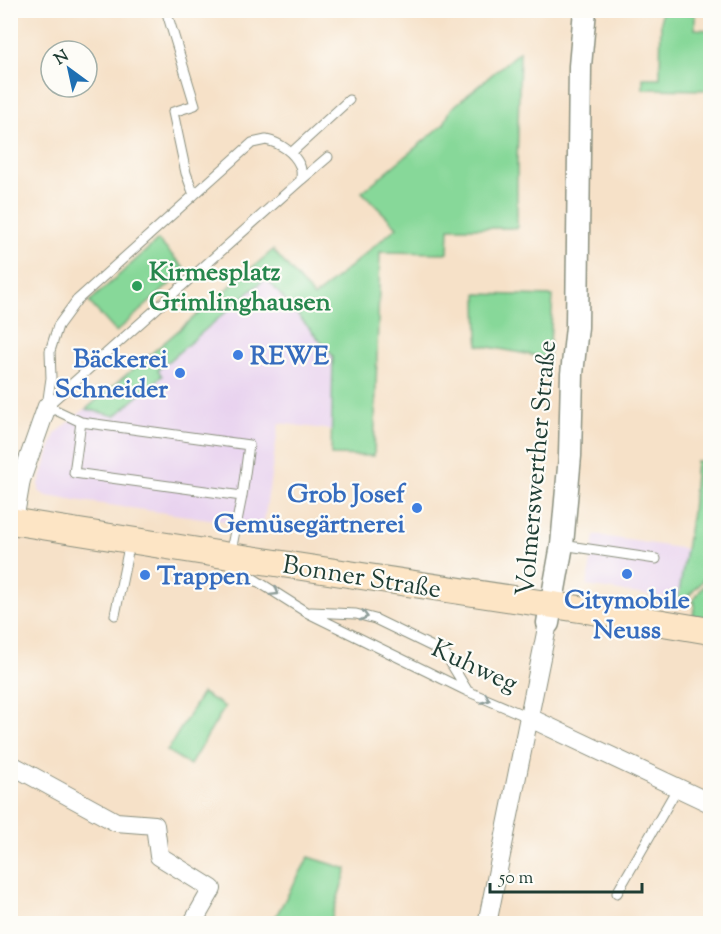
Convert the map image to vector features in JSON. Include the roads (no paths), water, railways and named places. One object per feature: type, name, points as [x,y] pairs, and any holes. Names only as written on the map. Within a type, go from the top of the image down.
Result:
[{"type":"main road","name":"Bonner Straße","points":[[12,521],[230,556],[550,614],[711,631]]},
{"type":"street","name":"Volmerswerther Straße","points":[[487,924],[562,545],[570,456],[572,374],[577,327],[580,66],[585,10]]},
{"type":"street","name":"Bonner Straße","points":[[12,521],[16,480],[47,406]]},
{"type":"street","name":"Kuhweg","points":[[528,717],[711,803]]},
{"type":"street","points":[[10,764],[116,822],[155,825],[159,856],[212,889],[192,924]]},
{"type":"lane","points":[[166,10],[195,105],[173,112],[186,173],[194,195]]},
{"type":"lane","points":[[291,153],[350,100]]},
{"type":"lane","points":[[47,406],[51,378],[50,351],[58,326],[77,300],[252,143],[266,140],[279,143],[291,153],[301,167],[301,180]]},
{"type":"lane","points":[[47,406],[328,157]]},
{"type":"lane","points":[[47,406],[81,422],[249,445],[230,556]]},
{"type":"lane","points":[[81,422],[74,473],[242,496]]},
{"type":"lane","points":[[115,615],[130,540]]},
{"type":"lane","points":[[562,545],[656,559]]},
{"type":"lane","name":"Kuhweg","points":[[230,556],[246,574],[306,612],[467,691],[528,717]]},
{"type":"lane","points":[[306,612],[356,614],[375,620],[439,650],[447,657],[467,691]]},
{"type":"lane","points":[[617,893],[678,787]]},
{"type":"place","name":"Kirmesplatz Grimlinghausen","points":[[137,286]]},
{"type":"place","name":"REWE","points":[[238,355]]},
{"type":"place","name":"Bäckerei Schneider","points":[[180,373]]},
{"type":"place","name":"Grob Josef Gemüsegärtnerei","points":[[417,508]]},
{"type":"place","name":"Citymobile Neuss","points":[[627,574]]},
{"type":"place","name":"Trappen","points":[[145,575]]}]
